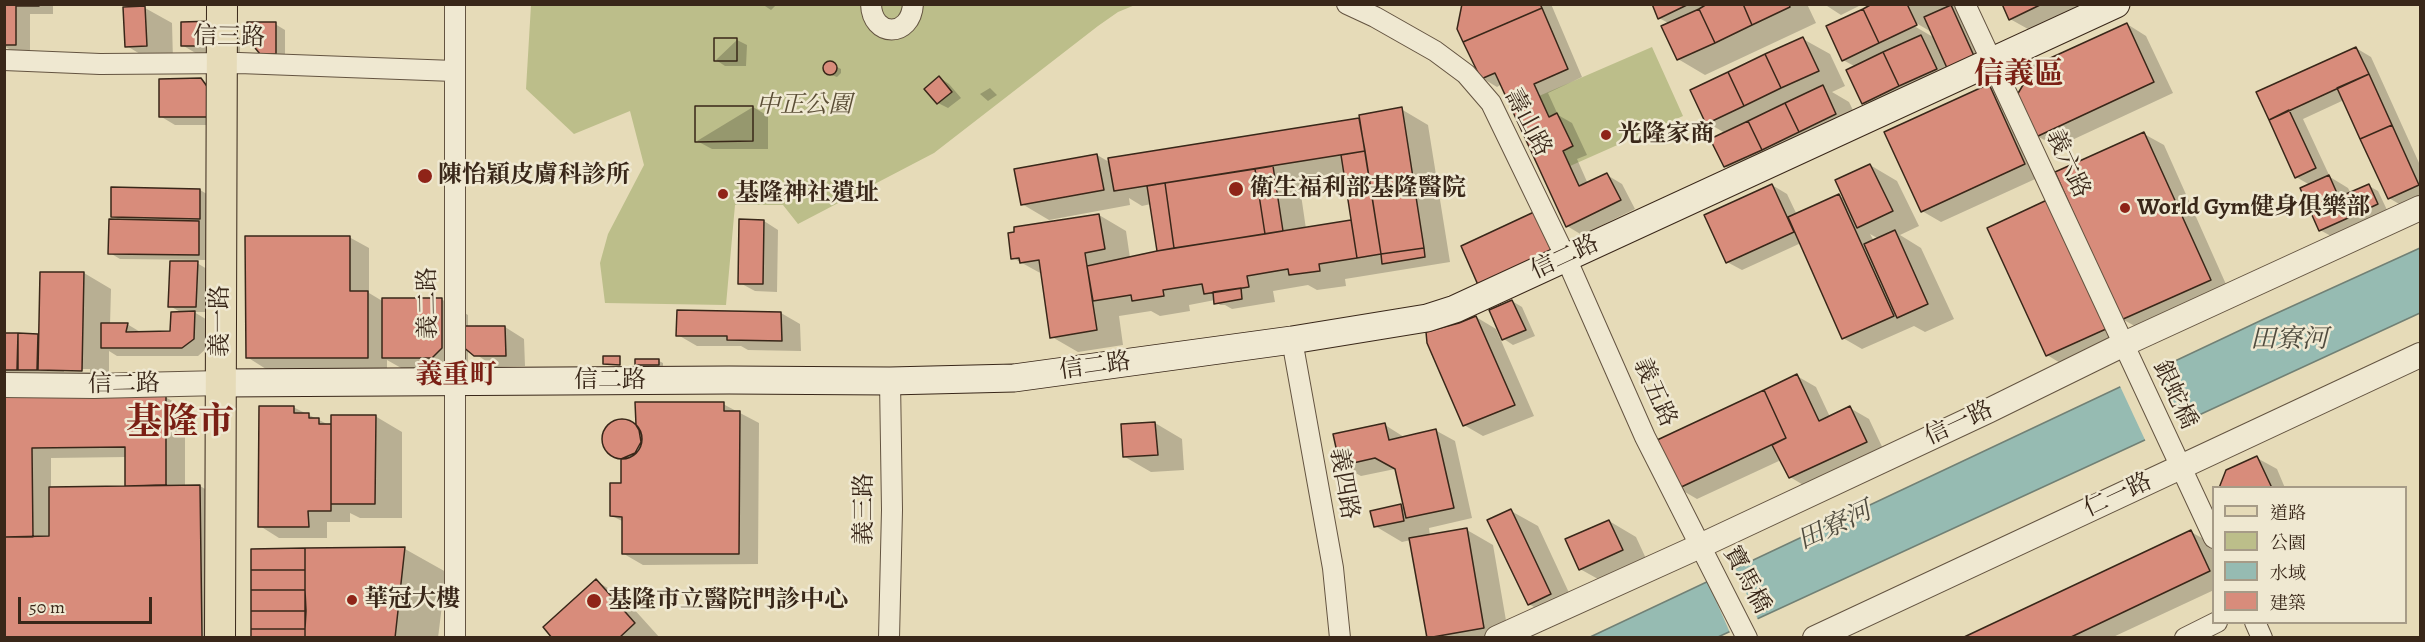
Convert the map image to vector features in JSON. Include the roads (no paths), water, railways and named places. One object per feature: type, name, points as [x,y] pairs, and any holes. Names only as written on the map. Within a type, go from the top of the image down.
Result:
[{"type":"main road","name":"義一路","points":[[220,638],[229,382],[230,63],[222,4]]},
{"type":"main road","name":"義一路","points":[[230,63],[239,4]]},
{"type":"main road","name":"信二路","points":[[229,382],[890,381],[1014,378],[1292,340],[1427,318],[1566,258],[2116,4]]},
{"type":"main road","name":"義一路","points":[[229,382],[237,638]]},
{"type":"street","name":"義二路","points":[[455,4],[455,638]]},
{"type":"street","points":[[871,4],[875,21],[883,28],[892,30],[901,28],[908,22],[913,4]]},
{"type":"street","name":"壽山路","points":[[1347,4],[1435,51],[1466,74],[1491,103],[1566,258]]},
{"type":"street","name":"義六路","points":[[1965,4],[2122,345]]},
{"type":"street","name":"信三路","points":[[4,60],[100,64],[230,63],[454,71]]},
{"type":"street","name":"信一路","points":[[1497,638],[1700,546],[1988,411],[2122,345],[2421,208]]},
{"type":"street","name":"義五路","points":[[1566,258],[1645,437],[1700,546]]},
{"type":"street","name":"義四路","points":[[1292,340],[1333,568],[1340,638]]},
{"type":"street","name":"銀蛇橋","points":[[2122,345],[2212,534]]},
{"type":"street","name":"仁一路","points":[[1815,638],[2421,355]]},
{"type":"street","name":"義三路","points":[[889,638],[890,381]]},
{"type":"street","name":"信二路","points":[[4,385],[229,382]]},
{"type":"street","name":"寶馬橋","points":[[1700,546],[1748,638]]},
{"type":"street","points":[[2185,638],[2213,624]]},
{"type":"street","points":[[2256,624],[2262,638]]},
{"type":"water","name":"田寮河","points":[[2420,248],[2420,313],[1718,637],[1588,638],[2264,319]]},
{"type":"place","name":"光隆家商","points":[[1606,135]]},
{"type":"place","name":"陳怡穎皮膚科診所","points":[[425,176]]},
{"type":"place","name":"衛生福利部基隆醫院","points":[[1236,189]]},
{"type":"place","name":"基隆神社遺址","points":[[723,194]]},
{"type":"place","name":"World Gym健身俱樂部","points":[[2125,208]]},
{"type":"place","name":"華冠大樓","points":[[352,600]]},
{"type":"place","name":"基隆市立醫院門診中心","points":[[594,601]]},
{"type":"district","name":"信義區","points":[[2019,76]]},
{"type":"district","name":"義重町","points":[[456,376]]},
{"type":"district","name":"基隆市","points":[[180,424]]},
{"type":"park label","name":"中正公園","points":[[804,106]]}]
